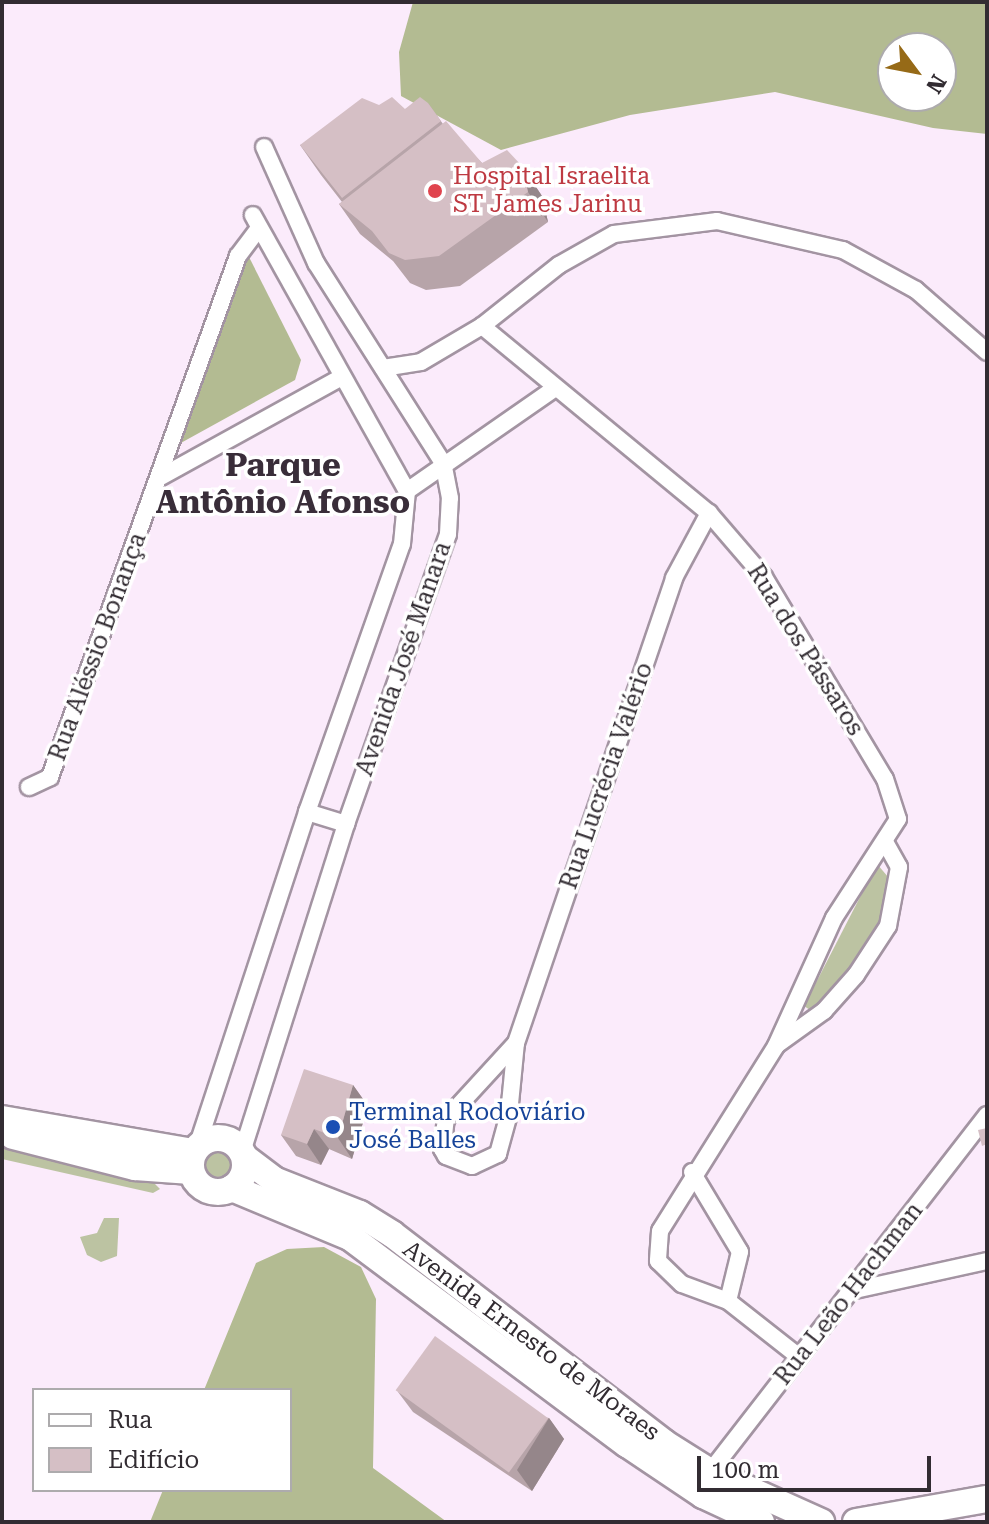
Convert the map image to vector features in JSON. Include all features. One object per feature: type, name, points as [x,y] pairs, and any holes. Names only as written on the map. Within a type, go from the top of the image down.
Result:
[{"type":"main road","points":[[2,1119],[194,1157]]},
{"type":"main road","points":[[2,1134],[135,1167],[194,1157],[217,1137],[243,1155],[243,1174],[232,1188],[211,1191],[198,1184],[194,1157]]},
{"type":"main road","name":"Avenida Ernesto de Moraes","points":[[243,1155],[274,1180],[360,1214],[392,1234],[618,1411],[710,1472],[821,1522]]},
{"type":"main road","name":"Avenida Ernesto de Moraes","points":[[232,1188],[350,1237],[627,1444],[703,1495],[761,1522]]},
{"type":"main road","points":[[856,1522],[987,1499]]},
{"type":"street","name":"Avenida José Manara","points":[[243,1155],[346,824],[448,534],[450,498],[443,463],[316,263],[264,147]]},
{"type":"street","points":[[383,368],[421,362],[482,326],[559,265],[614,234],[717,221],[843,250],[916,290],[987,352]]},
{"type":"street","name":"Rua Aléssio Bonança","points":[[29,787],[50,777],[238,256],[256,222],[340,378]]},
{"type":"street","name":"Rua dos Pássaros","points":[[482,326],[554,389],[709,513],[764,577],[885,779],[898,819],[886,844],[834,918],[776,1046],[692,1172],[660,1231],[658,1261],[682,1284],[728,1301],[798,1356]]},
{"type":"street","points":[[159,478],[340,378],[407,491],[443,463],[554,389]]},
{"type":"street","name":"Avenida José Manara","points":[[194,1157],[307,812],[402,544],[407,491]]},
{"type":"street","name":"Rua Lucrécia Valério","points":[[516,1043],[446,1119],[442,1149],[446,1156],[472,1166],[498,1154],[509,1114],[516,1043],[674,578],[709,513]]},
{"type":"street","points":[[307,812],[346,824]]},
{"type":"street","name":"Rua dos Pássaros","points":[[776,1046],[824,1011],[856,975],[888,926],[899,867],[886,844]]},
{"type":"street","name":"Rua Leão Hachman","points":[[710,1472],[798,1356],[855,1290],[987,1115]]},
{"type":"street","points":[[692,1172],[740,1252],[728,1301]]},
{"type":"street","points":[[855,1290],[987,1261]]},
{"type":"green space","points":[[413,2],[987,2],[987,134],[933,128],[775,92],[630,115],[501,150],[401,96],[399,52]]},
{"type":"green space","points":[[249,257],[301,360],[295,380],[179,444],[236,261]]},
{"type":"green space","points":[[877,864],[889,878],[884,917],[843,985],[813,1012],[804,1006]]},
{"type":"green space","points":[[2,1148],[153,1182],[160,1189],[153,1193],[2,1159]]},
{"type":"green space","points":[[218,1151],[227,1155],[231,1164],[227,1173],[218,1177],[209,1173],[205,1164],[209,1155]]},
{"type":"green space","points":[[104,1218],[119,1218],[117,1256],[101,1262],[87,1255],[80,1237],[97,1233]]},
{"type":"green space","points":[[324,1247],[361,1267],[376,1299],[373,1468],[447,1522],[150,1522],[162,1492],[292,1492],[292,1388],[205,1388],[256,1263],[287,1249]]},
{"type":"building","points":[[392,97],[405,109],[420,97],[441,121],[342,198],[300,145],[362,98],[379,105]]},
{"type":"building","points":[[446,121],[482,163],[507,150],[522,166],[528,192],[439,256],[405,260],[389,253],[372,231],[339,204]]},
{"type":"building","points":[[304,1069],[353,1085],[338,1138],[314,1129],[307,1144],[281,1135]]},
{"type":"building","points":[[987,1128],[987,1144],[982,1146],[978,1130]]},
{"type":"building","points":[[435,1336],[548,1418],[509,1472],[396,1390]]},
{"type":"place","name":"Hospital Israelita ST James Jarinu","points":[[435,191]]},
{"type":"place","name":"Terminal Rodoviário José Balles","points":[[333,1127]]},
{"type":"district","name":"Parque Antônio Afonso","points":[[283,484]]}]
